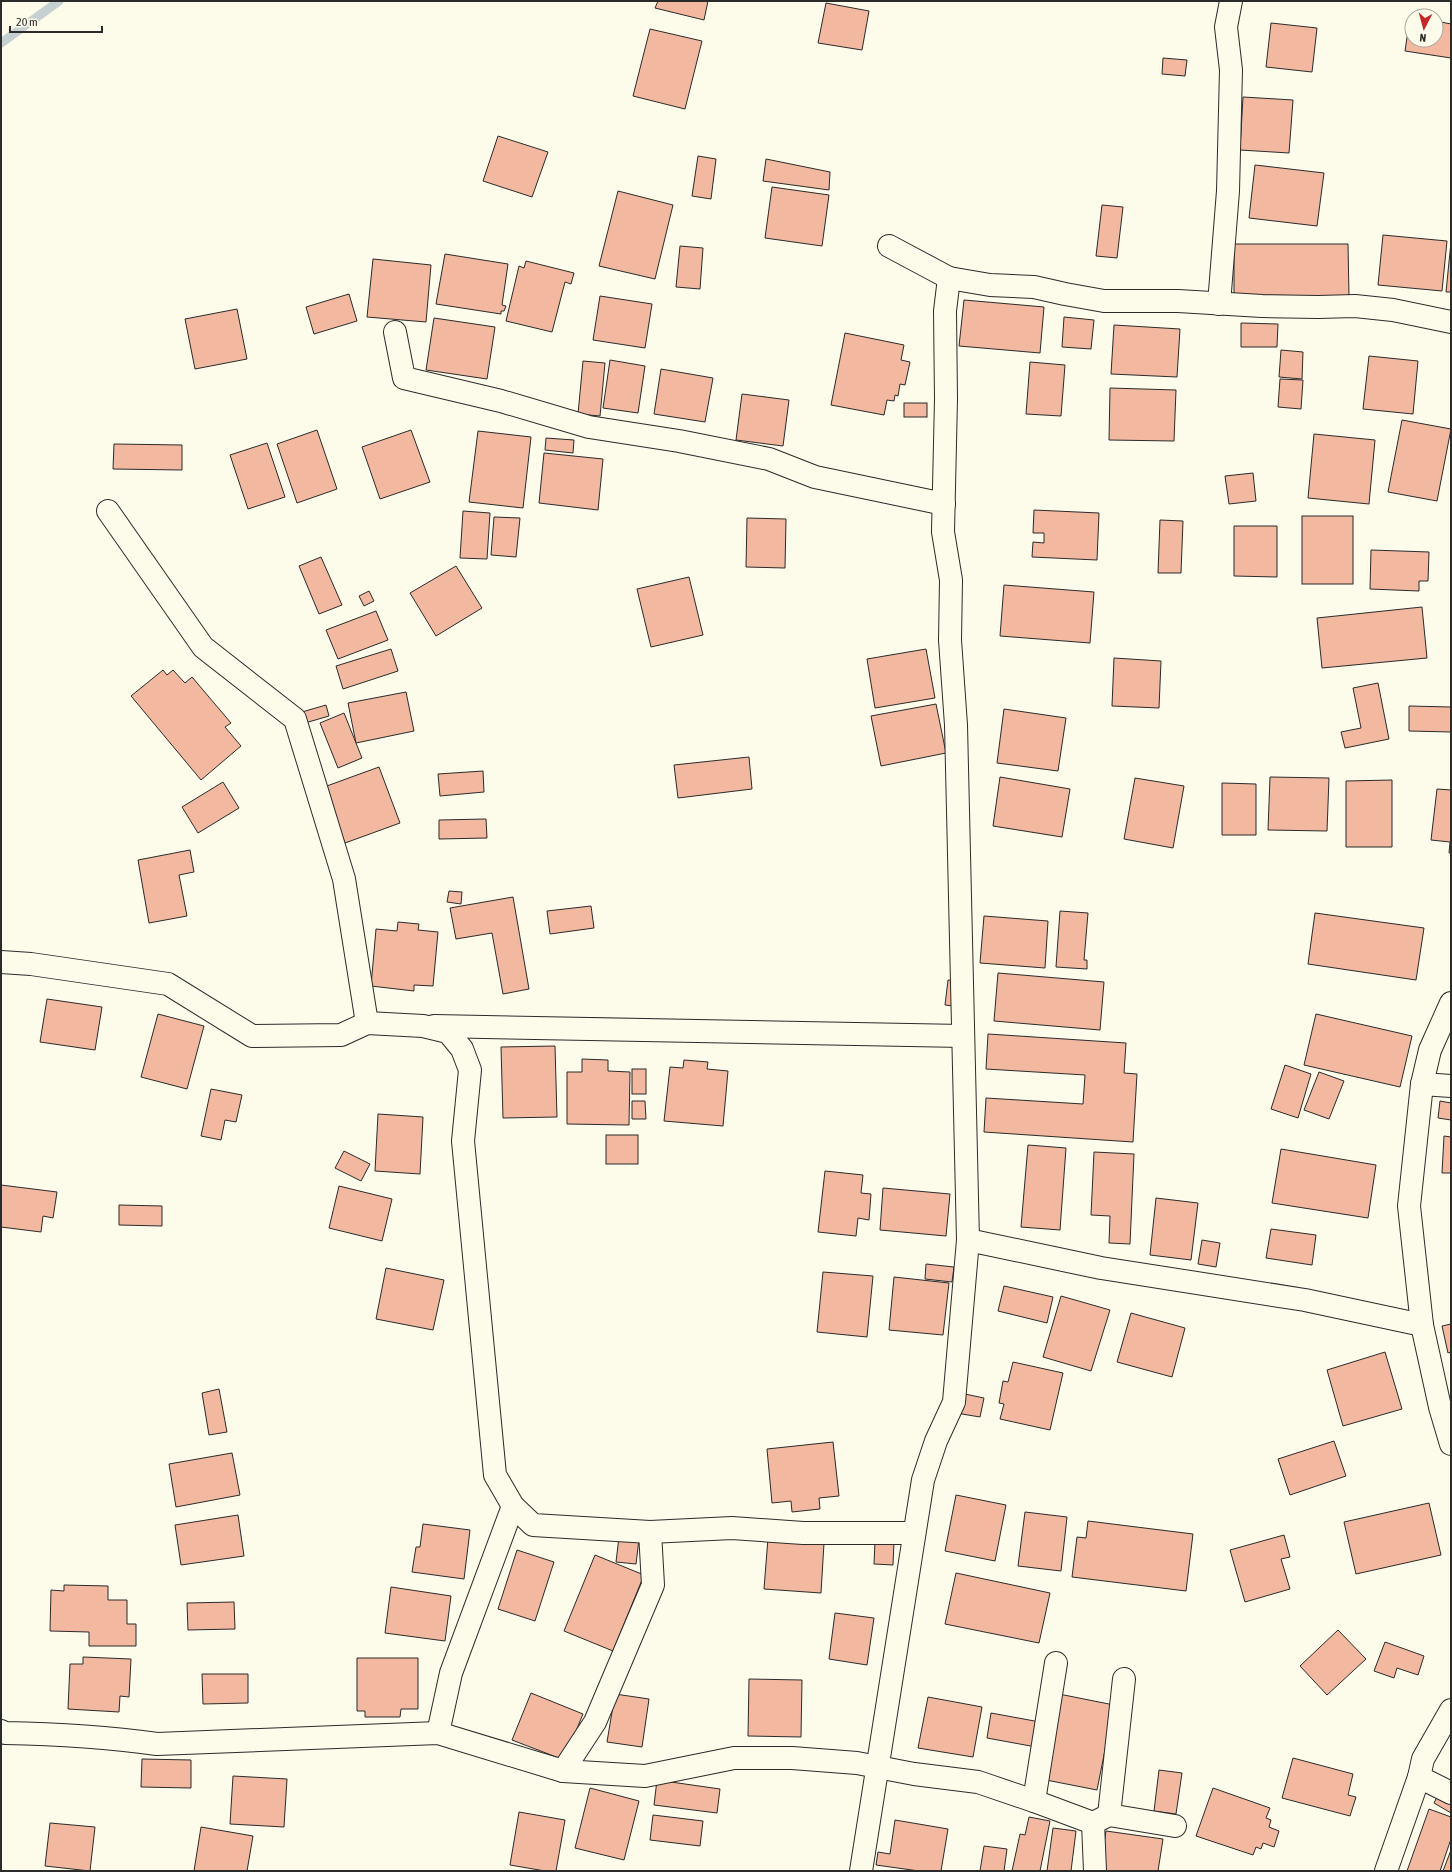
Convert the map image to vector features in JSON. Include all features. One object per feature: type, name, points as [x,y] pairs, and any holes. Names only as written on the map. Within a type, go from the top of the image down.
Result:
[{"type":"street","points":[[1220,304],[1228,191],[1231,70],[1226,27],[1231,1]]},
{"type":"street","points":[[889,246],[949,278],[990,284],[1034,286],[1065,294],[1104,301],[1178,301],[1318,307],[1355,306],[1393,310],[1451,322]]},
{"type":"street","points":[[861,1871],[879,1766],[913,1532],[923,1480],[936,1441],[954,1402],[968,1240],[956,725],[950,640],[951,580],[943,532],[946,399],[945,311],[949,278]]},
{"type":"street","points":[[395,332],[404,378],[501,400],[590,427],[679,441],[769,459],[815,477],[944,504]]},
{"type":"street","points":[[108,511],[203,647],[295,719],[344,879],[367,1023]]},
{"type":"street","points":[[1,962],[31,964],[168,984],[252,1036],[341,1035],[367,1023],[423,1026],[963,1036]]},
{"type":"street","points":[[1451,1003],[1430,1050],[1422,1084],[1409,1206],[1422,1325],[1446,1406],[1451,1444]]},
{"type":"street","points":[[423,1026],[448,1032],[462,1049],[470,1070],[463,1140],[495,1475],[513,1506],[533,1525],[650,1532],[732,1528],[803,1533],[913,1532]]},
{"type":"street","points":[[1422,1084],[1451,1086]]},
{"type":"street","points":[[968,1240],[1101,1268],[1305,1300],[1422,1325]]},
{"type":"street","points":[[438,1734],[451,1673],[513,1506]]},
{"type":"street","points":[[563,1771],[595,1722],[653,1586],[650,1532]]},
{"type":"street","points":[[1034,1801],[1056,1663]]},
{"type":"street","points":[[1094,1871],[1124,1678]]},
{"type":"street","points":[[1386,1871],[1419,1777],[1423,1759],[1451,1710]]},
{"type":"street","points":[[1,1731],[5,1733],[68,1734],[156,1744],[438,1734],[563,1771],[644,1776],[734,1758],[792,1758],[879,1766],[914,1774],[978,1782],[1034,1801],[1101,1819],[1176,1826]]},
{"type":"street","points":[[1419,1777],[1451,1793]]},
{"type":"building","points":[[658,1],[708,1],[704,20],[655,8]]},
{"type":"building","points":[[826,3],[869,11],[862,50],[818,43]]},
{"type":"building","points":[[1271,23],[1317,28],[1312,72],[1266,67]]},
{"type":"building","points":[[1444,23],[1451,24],[1451,58],[1405,51],[1405,48],[1444,48]]},
{"type":"building","points":[[650,29],[702,41],[685,109],[633,96]]},
{"type":"building","points":[[1163,58],[1187,60],[1185,76],[1162,74]]},
{"type":"building","points":[[1243,97],[1293,100],[1289,153],[1240,150]]},
{"type":"building","points":[[498,136],[548,152],[532,197],[483,181]]},
{"type":"building","points":[[698,156],[716,159],[711,199],[692,196]]},
{"type":"building","points":[[766,159],[830,172],[829,190],[763,181]]},
{"type":"building","points":[[1255,165],[1324,173],[1317,226],[1249,218]]},
{"type":"building","points":[[772,187],[829,195],[822,246],[765,238]]},
{"type":"building","points":[[618,191],[673,205],[655,279],[599,266]]},
{"type":"building","points":[[1102,205],[1123,207],[1117,258],[1096,256]]},
{"type":"building","points":[[1383,235],[1447,241],[1442,291],[1378,285]]},
{"type":"building","points":[[1451,242],[1451,292],[1446,292]]},
{"type":"building","points":[[1234,244],[1348,244],[1349,296],[1234,295]]},
{"type":"building","points":[[680,246],[703,248],[700,289],[676,287]]},
{"type":"building","points":[[445,254],[508,264],[502,305],[506,306],[504,311],[501,311],[501,314],[436,304]]},
{"type":"building","points":[[373,259],[431,265],[426,322],[367,317]]},
{"type":"building","points":[[526,261],[574,273],[571,284],[565,282],[552,332],[506,321],[519,266],[524,268]]},
{"type":"building","points":[[349,294],[357,321],[314,334],[306,307]]},
{"type":"building","points":[[600,296],[652,304],[645,348],[593,340]]},
{"type":"building","points":[[964,300],[1044,307],[1040,353],[959,346]]},
{"type":"building","points":[[237,309],[247,359],[195,369],[185,319]]},
{"type":"building","points":[[1064,317],[1094,320],[1091,349],[1062,347]]},
{"type":"building","points":[[434,318],[495,327],[487,379],[426,370]]},
{"type":"building","points":[[1241,323],[1278,324],[1277,347],[1241,347]]},
{"type":"building","points":[[1114,325],[1180,329],[1177,377],[1111,374]]},
{"type":"building","points":[[845,333],[904,345],[901,360],[910,362],[905,385],[900,384],[898,396],[895,395],[894,401],[887,400],[884,415],[831,405]]},
{"type":"building","points":[[1281,350],[1303,352],[1302,379],[1279,377]]},
{"type":"building","points":[[1369,356],[1418,361],[1413,414],[1363,409]]},
{"type":"building","points":[[610,360],[645,366],[638,413],[603,408]]},
{"type":"building","points":[[583,361],[605,363],[600,416],[578,414]]},
{"type":"building","points":[[1030,362],[1065,365],[1061,416],[1026,414]]},
{"type":"building","points":[[661,369],[713,378],[705,422],[654,414]]},
{"type":"building","points":[[1280,379],[1303,380],[1301,409],[1278,407]]},
{"type":"building","points":[[1110,388],[1176,390],[1174,441],[1109,440]]},
{"type":"building","points":[[742,394],[789,400],[783,446],[736,440]]},
{"type":"building","points":[[904,403],[927,403],[927,417],[904,417]]},
{"type":"building","points":[[1402,420],[1451,429],[1437,501],[1388,492]]},
{"type":"building","points":[[317,430],[337,489],[297,503],[277,444]]},
{"type":"building","points":[[411,430],[430,482],[380,499],[362,447]]},
{"type":"building","points":[[478,431],[531,437],[523,508],[469,502]]},
{"type":"building","points":[[1314,434],[1375,440],[1369,504],[1308,498]]},
{"type":"building","points":[[546,438],[574,440],[573,453],[545,450]]},
{"type":"building","points":[[267,443],[285,497],[248,509],[230,455]]},
{"type":"building","points":[[114,444],[182,445],[182,470],[113,469]]},
{"type":"building","points":[[544,453],[603,459],[598,510],[539,503]]},
{"type":"building","points":[[1253,473],[1256,501],[1229,504],[1225,476]]},
{"type":"building","points":[[1034,510],[1099,513],[1097,560],[1032,557],[1033,542],[1044,543],[1044,533],[1033,533]]},
{"type":"building","points":[[463,511],[490,513],[487,559],[460,558]]},
{"type":"building","points":[[1302,516],[1353,516],[1353,584],[1302,584]]},
{"type":"building","points":[[494,517],[520,518],[516,557],[491,555]]},
{"type":"building","points":[[747,518],[786,519],[785,568],[746,567]]},
{"type":"building","points":[[1160,520],[1183,521],[1181,573],[1158,573]]},
{"type":"building","points":[[1234,526],[1277,526],[1277,577],[1234,576]]},
{"type":"building","points":[[1371,550],[1429,552],[1428,581],[1419,581],[1419,591],[1370,589]]},
{"type":"building","points":[[321,557],[342,605],[319,614],[299,566]]},
{"type":"building","points":[[456,566],[482,608],[436,636],[410,593]]},
{"type":"building","points":[[689,577],[703,635],[651,647],[637,589]]},
{"type":"building","points":[[1004,585],[1094,592],[1090,643],[1000,636]]},
{"type":"building","points":[[369,591],[374,601],[364,606],[359,596]]},
{"type":"building","points":[[1422,607],[1427,658],[1322,668],[1317,618]]},
{"type":"building","points":[[376,611],[388,640],[338,659],[326,630]]},
{"type":"building","points":[[391,649],[398,671],[343,689],[336,666]]},
{"type":"building","points":[[926,649],[935,698],[875,708],[867,659]]},
{"type":"building","points":[[1114,658],[1161,661],[1159,708],[1112,706]]},
{"type":"building","points":[[163,670],[167,675],[173,670],[185,683],[192,677],[231,723],[225,727],[241,746],[201,780],[131,696]]},
{"type":"building","points":[[1378,683],[1389,739],[1345,748],[1341,732],[1361,728],[1353,688]]},
{"type":"building","points":[[406,692],[414,731],[356,743],[348,703]]},
{"type":"building","points":[[936,704],[946,753],[881,766],[871,716]]},
{"type":"building","points":[[326,705],[329,716],[305,723],[302,712]]},
{"type":"building","points":[[1409,706],[1451,707],[1451,732],[1409,731]]},
{"type":"building","points":[[1004,709],[1066,718],[1058,771],[997,763]]},
{"type":"building","points":[[344,713],[362,758],[338,768],[320,723]]},
{"type":"building","points":[[749,757],[752,789],[678,798],[674,765]]},
{"type":"building","points":[[379,767],[400,823],[345,843],[324,787]]},
{"type":"building","points":[[483,771],[484,792],[440,796],[438,774]]},
{"type":"building","points":[[1000,777],[1070,789],[1062,837],[993,826]]},
{"type":"building","points":[[1270,777],[1329,778],[1327,831],[1268,830]]},
{"type":"building","points":[[1135,778],[1184,786],[1173,848],[1124,839]]},
{"type":"building","points":[[1392,780],[1392,847],[1346,847],[1346,781]]},
{"type":"building","points":[[223,782],[239,808],[198,833],[182,807]]},
{"type":"building","points":[[1222,783],[1256,784],[1256,835],[1222,835]]},
{"type":"building","points":[[1437,789],[1451,790],[1451,853],[1449,853],[1450,842],[1431,840]]},
{"type":"building","points":[[486,819],[487,838],[439,839],[439,820]]},
{"type":"building","points":[[190,850],[194,872],[179,875],[187,916],[149,923],[138,860]]},
{"type":"building","points":[[449,891],[462,892],[461,904],[447,902]]},
{"type":"building","points":[[513,897],[529,989],[503,994],[492,933],[456,939],[450,908]]},
{"type":"building","points":[[591,906],[594,928],[550,934],[547,911]]},
{"type":"building","points":[[1060,911],[1088,913],[1084,960],[1087,960],[1087,969],[1056,967]]},
{"type":"building","points":[[1315,913],[1424,928],[1416,980],[1308,964]]},
{"type":"building","points":[[984,916],[1048,921],[1045,968],[980,963]]},
{"type":"building","points":[[398,922],[419,924],[418,930],[438,932],[433,986],[414,985],[414,991],[371,986],[376,929],[397,931]]},
{"type":"building","points":[[998,973],[1104,982],[1100,1030],[994,1021]]},
{"type":"building","points":[[948,980],[956,981],[953,1006],[945,1005]]},
{"type":"building","points":[[47,999],[102,1007],[95,1050],[40,1042]]},
{"type":"building","points":[[158,1014],[204,1026],[187,1089],[141,1077]]},
{"type":"building","points":[[1316,1014],[1412,1036],[1400,1087],[1304,1065]]},
{"type":"building","points":[[988,1034],[1126,1043],[1124,1073],[1137,1074],[1133,1142],[984,1132],[986,1098],[1083,1104],[1085,1075],[986,1069]]},
{"type":"building","points":[[555,1046],[557,1117],[503,1118],[501,1047]]},
{"type":"building","points":[[582,1059],[608,1060],[608,1071],[630,1072],[629,1125],[567,1124],[567,1072],[582,1072]]},
{"type":"building","points":[[684,1060],[708,1062],[707,1069],[728,1071],[723,1126],[664,1121],[670,1067],[683,1068]]},
{"type":"building","points":[[1285,1065],[1311,1074],[1298,1118],[1271,1109]]},
{"type":"building","points":[[632,1069],[646,1069],[646,1094],[632,1094]]},
{"type":"building","points":[[1319,1072],[1344,1081],[1329,1119],[1304,1110]]},
{"type":"building","points":[[211,1089],[242,1095],[236,1122],[225,1120],[221,1140],[201,1136]]},
{"type":"building","points":[[632,1101],[645,1101],[646,1119],[632,1119]]},
{"type":"building","points":[[1440,1101],[1451,1103],[1451,1120],[1438,1118]]},
{"type":"building","points":[[378,1114],[423,1117],[420,1174],[375,1171]]},
{"type":"building","points":[[606,1135],[638,1135],[638,1164],[606,1164]]},
{"type":"building","points":[[1444,1136],[1451,1137],[1451,1173],[1442,1173]]},
{"type":"building","points":[[1028,1145],[1066,1148],[1060,1230],[1021,1227]]},
{"type":"building","points":[[1281,1149],[1376,1165],[1368,1218],[1272,1203]]},
{"type":"building","points":[[344,1151],[370,1164],[361,1181],[335,1168]]},
{"type":"building","points":[[1094,1152],[1134,1154],[1130,1244],[1109,1243],[1110,1216],[1091,1215]]},
{"type":"building","points":[[825,1171],[863,1175],[861,1193],[871,1194],[869,1220],[858,1218],[856,1236],[818,1232]]},
{"type":"building","points":[[1,1185],[57,1192],[53,1218],[43,1216],[41,1232],[1,1227]]},
{"type":"building","points":[[339,1186],[392,1199],[382,1241],[329,1228]]},
{"type":"building","points":[[883,1188],[950,1194],[946,1236],[880,1230]]},
{"type":"building","points":[[1156,1198],[1198,1203],[1191,1260],[1150,1255]]},
{"type":"building","points":[[119,1205],[162,1206],[162,1226],[119,1225]]},
{"type":"building","points":[[1271,1229],[1316,1235],[1312,1265],[1266,1258]]},
{"type":"building","points":[[1202,1240],[1220,1243],[1216,1267],[1198,1264]]},
{"type":"building","points":[[926,1264],[954,1267],[952,1282],[925,1279]]},
{"type":"building","points":[[386,1268],[444,1280],[433,1330],[376,1319]]},
{"type":"building","points":[[823,1272],[873,1276],[867,1337],[817,1332]]},
{"type":"building","points":[[894,1277],[949,1283],[943,1335],[889,1330]]},
{"type":"building","points":[[1004,1286],[1053,1297],[1047,1323],[998,1311]]},
{"type":"building","points":[[1061,1296],[1110,1310],[1091,1371],[1043,1357]]},
{"type":"building","points":[[1131,1313],[1185,1328],[1172,1377],[1117,1362]]},
{"type":"building","points":[[1451,1324],[1451,1352],[1448,1353],[1442,1326]]},
{"type":"building","points":[[1385,1352],[1402,1409],[1343,1426],[1327,1370]]},
{"type":"building","points":[[1013,1362],[1063,1373],[1050,1430],[1000,1419],[1004,1404],[999,1403],[1003,1381],[1008,1382]]},
{"type":"building","points":[[219,1389],[227,1432],[209,1435],[202,1393]]},
{"type":"building","points":[[960,1393],[984,1398],[980,1417],[956,1413]]},
{"type":"building","points":[[1334,1441],[1346,1476],[1290,1495],[1278,1459]]},
{"type":"building","points":[[833,1442],[839,1496],[819,1498],[820,1509],[792,1512],[791,1501],[772,1503],[767,1449]]},
{"type":"building","points":[[232,1453],[240,1495],[176,1507],[169,1464]]},
{"type":"building","points":[[956,1495],[1006,1505],[995,1561],[945,1551]]},
{"type":"building","points":[[1429,1503],[1441,1555],[1356,1574],[1344,1522]]},
{"type":"building","points":[[1025,1512],[1067,1517],[1061,1571],[1018,1566]]},
{"type":"building","points":[[238,1515],[244,1556],[181,1565],[175,1525]]},
{"type":"building","points":[[1088,1521],[1193,1534],[1186,1591],[1072,1577],[1077,1537],[1086,1538]]},
{"type":"building","points":[[423,1524],[470,1530],[464,1579],[412,1572],[416,1547],[420,1547]]},
{"type":"building","points":[[1284,1535],[1290,1557],[1281,1559],[1290,1589],[1245,1602],[1230,1550]]},
{"type":"building","points":[[619,1537],[639,1539],[636,1564],[616,1562]]},
{"type":"building","points":[[768,1538],[824,1543],[821,1593],[764,1589]]},
{"type":"building","points":[[875,1541],[894,1542],[893,1565],[874,1564]]},
{"type":"building","points":[[517,1550],[554,1562],[535,1621],[498,1609]]},
{"type":"building","points":[[595,1555],[644,1575],[613,1651],[564,1631]]},
{"type":"building","points":[[956,1573],[1050,1593],[1039,1643],[945,1624]]},
{"type":"building","points":[[64,1585],[108,1586],[108,1600],[127,1600],[127,1624],[136,1624],[136,1646],[89,1646],[89,1632],[50,1631],[51,1590],[64,1591]]},
{"type":"building","points":[[391,1587],[451,1596],[445,1641],[385,1633]]},
{"type":"building","points":[[234,1602],[235,1629],[188,1630],[187,1603]]},
{"type":"building","points":[[835,1613],[874,1618],[867,1665],[829,1659]]},
{"type":"building","points":[[1338,1630],[1366,1659],[1327,1695],[1300,1666]]},
{"type":"building","points":[[1385,1642],[1424,1656],[1418,1675],[1397,1668],[1394,1678],[1374,1671]]},
{"type":"building","points":[[83,1657],[131,1659],[129,1697],[120,1696],[119,1712],[68,1709],[70,1664],[83,1664]]},
{"type":"building","points":[[357,1658],[418,1658],[418,1709],[401,1709],[400,1717],[365,1717],[365,1711],[357,1711]]},
{"type":"building","points":[[202,1674],[248,1674],[248,1703],[203,1704]]},
{"type":"building","points":[[749,1679],[802,1680],[801,1737],[748,1736]]},
{"type":"building","points":[[531,1693],[583,1714],[564,1760],[512,1740]]},
{"type":"building","points":[[615,1694],[649,1699],[642,1747],[607,1742]]},
{"type":"building","points":[[1059,1694],[1114,1705],[1097,1790],[1041,1779]]},
{"type":"building","points":[[928,1697],[982,1707],[973,1757],[918,1748]]},
{"type":"building","points":[[991,1713],[1040,1722],[1036,1747],[987,1738]]},
{"type":"building","points":[[1293,1758],[1353,1774],[1348,1795],[1356,1797],[1350,1816],[1282,1798]]},
{"type":"building","points":[[142,1759],[191,1760],[191,1788],[141,1787]]},
{"type":"building","points":[[1159,1770],[1182,1773],[1176,1814],[1154,1811]]},
{"type":"building","points":[[233,1776],[287,1779],[284,1827],[230,1824]]},
{"type":"building","points":[[657,1780],[720,1789],[717,1813],[654,1805]]},
{"type":"building","points":[[590,1788],[639,1801],[624,1860],[575,1848]]},
{"type":"building","points":[[1213,1788],[1270,1808],[1266,1818],[1271,1820],[1269,1827],[1279,1831],[1274,1847],[1263,1843],[1261,1849],[1256,1847],[1253,1855],[1196,1836]]},
{"type":"building","points":[[1438,1795],[1451,1802],[1451,1813],[1434,1803]]},
{"type":"building","points":[[1429,1809],[1451,1817],[1451,1839],[1440,1871],[1407,1871]]},
{"type":"building","points":[[519,1812],[565,1820],[556,1871],[545,1871],[510,1865]]},
{"type":"building","points":[[653,1815],[703,1821],[700,1846],[650,1840]]},
{"type":"building","points":[[1029,1817],[1050,1821],[1040,1871],[1012,1871],[1020,1834],[1025,1835]]},
{"type":"building","points":[[895,1820],[948,1829],[941,1871],[919,1871],[876,1865],[878,1852],[890,1854]]},
{"type":"building","points":[[50,1823],[95,1827],[90,1871],[45,1866]]},
{"type":"building","points":[[201,1827],[253,1836],[247,1871],[194,1871]]},
{"type":"building","points":[[1053,1828],[1076,1831],[1071,1871],[1047,1871]]},
{"type":"building","points":[[1106,1831],[1163,1839],[1158,1871],[1100,1871]]},
{"type":"building","points":[[984,1846],[1007,1849],[1004,1871],[980,1871]]},
{"type":"building","points":[[1451,1850],[1451,1871],[1443,1871]]},
{"type":"waterway","points":[[1,43],[59,1]]}]
